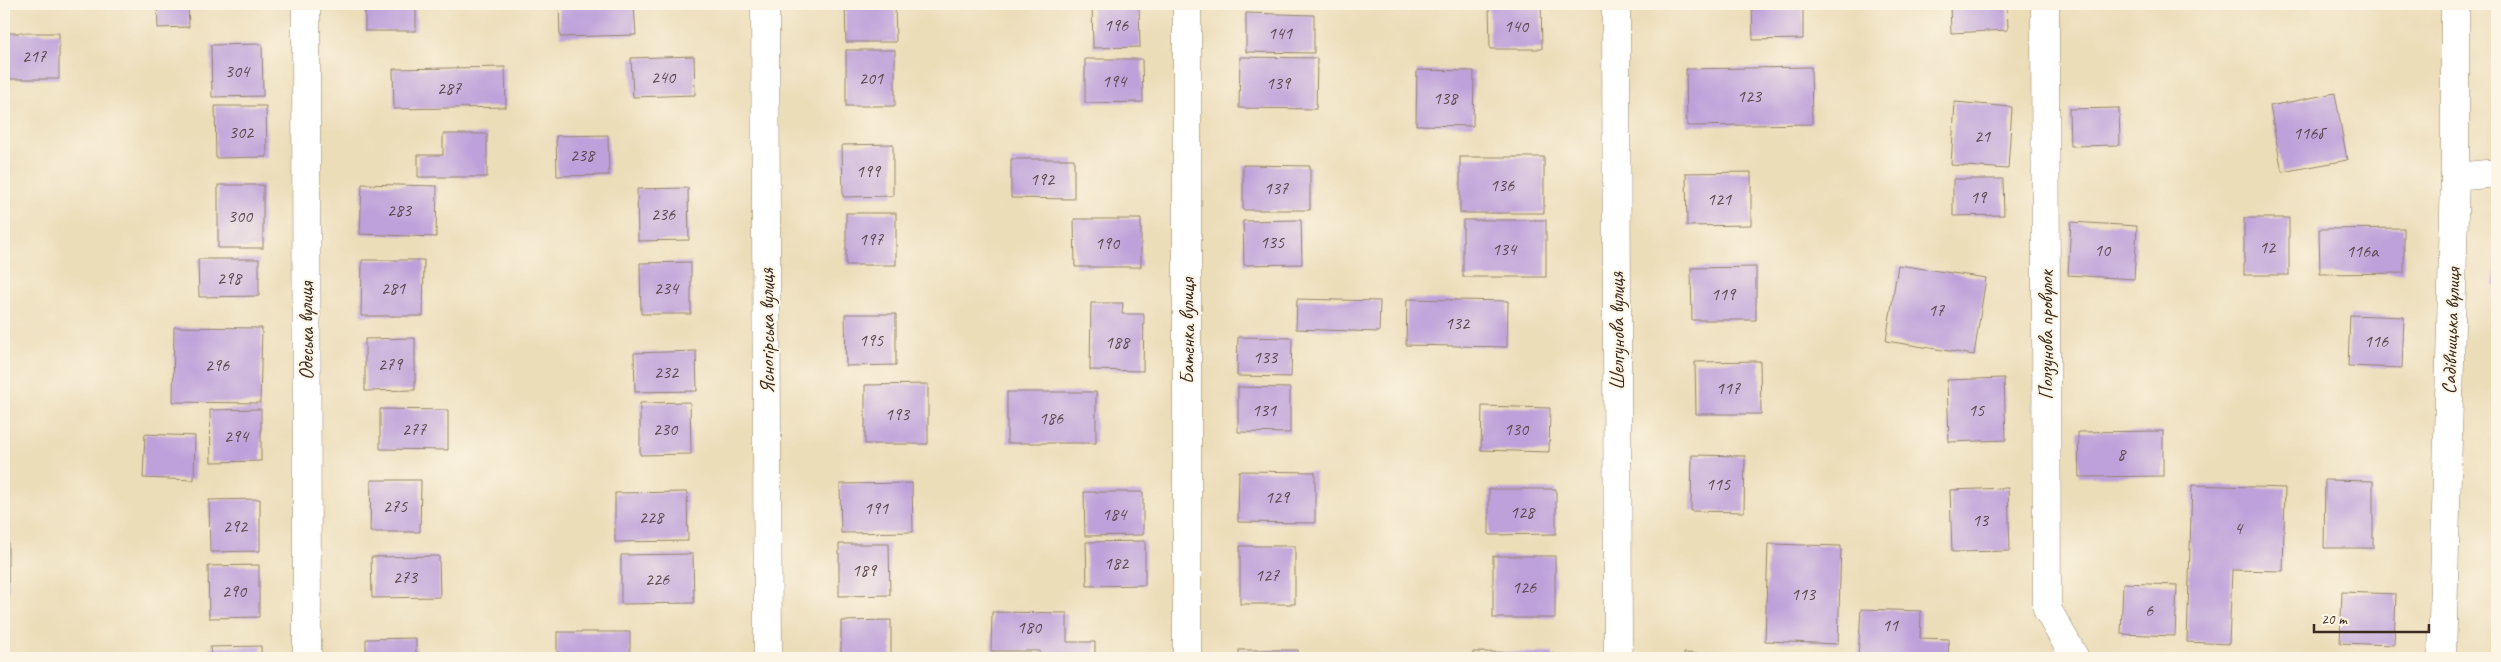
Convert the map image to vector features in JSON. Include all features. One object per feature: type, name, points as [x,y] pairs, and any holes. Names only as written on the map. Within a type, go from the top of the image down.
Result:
[{"type":"street","name":"Одеська вулиця","points":[[306,4],[307,658]]},
{"type":"street","name":"Ясногірська вулиця","points":[[765,4],[768,658]]},
{"type":"street","name":"Батенка вулиця","points":[[1187,4],[1187,658]]},
{"type":"street","name":"Шелгунова вулиця","points":[[1616,4],[1618,658]]},
{"type":"street","name":"Ползунова провулок","points":[[2045,4],[2047,609],[2075,658]]},
{"type":"street","name":"Садівницька вулиця","points":[[2442,658],[2455,177],[2455,4]]},
{"type":"street","points":[[2455,177],[2497,173]]},
{"type":"building","points":[[157,4],[188,4],[189,27],[158,28]]},
{"type":"building","points":[[365,4],[416,4],[416,31],[365,31]]},
{"type":"building","points":[[559,4],[634,4],[636,35],[560,37]]},
{"type":"building","points":[[845,4],[895,4],[896,42],[846,42]]},
{"type":"building","points":[[1092,4],[1139,4],[1140,47],[1093,48]]},
{"type":"building","points":[[1489,4],[1541,4],[1542,49],[1490,49]]},
{"type":"building","points":[[1752,4],[1803,4],[1803,39],[1753,40]]},
{"type":"building","points":[[1950,4],[2007,4],[2008,30],[1951,33]]},
{"type":"building","points":[[1246,13],[1314,15],[1314,53],[1246,52]]},
{"type":"building","points":[[8,33],[59,33],[59,79],[9,79]]},
{"type":"building","points":[[262,44],[263,96],[212,97],[211,45]]},
{"type":"building","points":[[846,50],[895,50],[895,106],[846,106]]},
{"type":"building","points":[[694,56],[695,95],[633,97],[631,58]]},
{"type":"building","points":[[1240,57],[1317,58],[1316,109],[1239,108]]},
{"type":"building","points":[[1085,59],[1142,59],[1143,102],[1085,103]]},
{"type":"building","points":[[505,67],[506,107],[394,109],[393,69]]},
{"type":"building","points":[[1811,67],[1812,124],[1687,126],[1686,69]]},
{"type":"building","points":[[1417,70],[1474,71],[1473,126],[1416,125]]},
{"type":"building","points":[[2335,93],[2347,160],[2282,172],[2270,106]]},
{"type":"building","points":[[1955,102],[2012,107],[2008,169],[1951,165]]},
{"type":"building","points":[[215,106],[266,106],[267,157],[216,158]]},
{"type":"building","points":[[2119,108],[2120,145],[2070,146],[2069,109]]},
{"type":"building","points":[[443,134],[487,134],[487,177],[418,177],[418,155],[443,155]]},
{"type":"building","points":[[608,135],[609,175],[557,176],[556,136]]},
{"type":"building","points":[[893,144],[893,196],[843,197],[842,145]]},
{"type":"building","points":[[1460,157],[1544,157],[1544,213],[1460,213]]},
{"type":"building","points":[[1011,159],[1074,159],[1074,199],[1011,198]]},
{"type":"building","points":[[1243,165],[1310,166],[1310,210],[1243,210]]},
{"type":"building","points":[[1751,172],[1751,225],[1687,226],[1686,173]]},
{"type":"building","points":[[1953,179],[2003,179],[2004,215],[1953,216]]},
{"type":"building","points":[[362,184],[437,186],[436,237],[360,234]]},
{"type":"building","points":[[218,185],[263,185],[263,248],[218,248]]},
{"type":"building","points":[[688,188],[689,240],[638,241],[637,189]]},
{"type":"building","points":[[846,213],[896,213],[896,265],[846,265]]},
{"type":"building","points":[[2244,218],[2289,218],[2289,275],[2244,275]]},
{"type":"building","points":[[1074,219],[1141,219],[1141,267],[1075,267]]},
{"type":"building","points":[[1301,220],[1302,264],[1244,265],[1243,221]]},
{"type":"building","points":[[1463,220],[1546,220],[1546,277],[1463,277]]},
{"type":"building","points":[[2071,222],[2137,226],[2134,279],[2068,275]]},
{"type":"building","points":[[2404,228],[2404,273],[2320,274],[2319,229]]},
{"type":"building","points":[[2496,235],[2497,286],[2494,286]]},
{"type":"building","points":[[198,259],[259,259],[259,296],[199,297]]},
{"type":"building","points":[[362,260],[424,260],[423,316],[361,316]]},
{"type":"building","points":[[691,262],[691,314],[641,314],[640,263]]},
{"type":"building","points":[[1898,265],[1986,278],[1974,355],[1886,341]]},
{"type":"building","points":[[1756,267],[1756,320],[1692,320],[1691,268]]},
{"type":"building","points":[[1297,299],[1380,301],[1379,332],[1296,329]]},
{"type":"building","points":[[1407,299],[1508,301],[1507,347],[1406,345]]},
{"type":"building","points":[[1091,303],[1123,303],[1122,314],[1144,314],[1143,371],[1090,370]]},
{"type":"building","points":[[845,314],[896,314],[896,365],[846,366]]},
{"type":"building","points":[[2350,315],[2404,317],[2402,368],[2348,366]]},
{"type":"building","points":[[174,327],[262,328],[260,403],[173,402]]},
{"type":"building","points":[[1238,337],[1292,338],[1291,377],[1237,376]]},
{"type":"building","points":[[415,338],[415,390],[365,391],[365,339]]},
{"type":"building","points":[[696,351],[697,391],[635,392],[634,353]]},
{"type":"building","points":[[1760,361],[1761,414],[1696,414],[1695,362]]},
{"type":"building","points":[[2004,378],[2006,440],[1949,442],[1947,380]]},
{"type":"building","points":[[928,384],[928,444],[865,444],[865,385]]},
{"type":"building","points":[[1238,387],[1290,388],[1290,433],[1238,432]]},
{"type":"building","points":[[1007,392],[1096,392],[1096,443],[1007,443]]},
{"type":"building","points":[[690,402],[691,454],[640,455],[640,403]]},
{"type":"building","points":[[1482,406],[1550,408],[1549,452],[1481,450]]},
{"type":"building","points":[[261,409],[261,461],[211,462],[210,410]]},
{"type":"building","points":[[380,409],[448,410],[448,450],[380,449]]},
{"type":"building","points":[[2163,431],[2163,476],[2079,477],[2078,432]]},
{"type":"building","points":[[145,434],[195,436],[194,480],[143,478]]},
{"type":"building","points":[[1692,455],[1745,456],[1744,512],[1691,511]]},
{"type":"building","points":[[1239,471],[1315,472],[1315,523],[1238,522]]},
{"type":"building","points":[[371,480],[421,480],[420,532],[370,532]]},
{"type":"building","points":[[2325,480],[2373,481],[2373,548],[2324,548]]},
{"type":"building","points":[[912,483],[913,532],[841,533],[840,484]]},
{"type":"building","points":[[2192,485],[2285,488],[2283,571],[2232,570],[2229,644],[2187,642]]},
{"type":"building","points":[[2008,488],[2010,551],[1952,552],[1950,490]]},
{"type":"building","points":[[1489,489],[1556,489],[1556,534],[1489,535]]},
{"type":"building","points":[[687,492],[688,541],[615,542],[615,493]]},
{"type":"building","points":[[1084,492],[1143,492],[1143,535],[1085,536]]},
{"type":"building","points":[[260,499],[260,551],[210,552],[209,500]]},
{"type":"building","points":[[4,534],[8,534],[8,593],[4,593]]},
{"type":"building","points":[[1145,541],[1145,585],[1087,586],[1086,542]]},
{"type":"building","points":[[839,544],[889,544],[890,595],[839,596]]},
{"type":"building","points":[[1768,544],[1841,546],[1838,644],[1765,641]]},
{"type":"building","points":[[1240,546],[1295,546],[1295,604],[1240,604]]},
{"type":"building","points":[[693,554],[694,603],[621,604],[621,555]]},
{"type":"building","points":[[439,556],[440,597],[372,598],[371,557]]},
{"type":"building","points":[[1493,556],[1555,556],[1555,618],[1493,618]]},
{"type":"building","points":[[259,565],[259,617],[209,618],[208,566]]},
{"type":"building","points":[[2123,583],[2177,585],[2175,636],[2121,634]]},
{"type":"building","points":[[2342,592],[2396,594],[2394,645],[2340,643]]},
{"type":"building","points":[[2496,607],[2497,639],[2495,639]]},
{"type":"building","points":[[1861,609],[1921,611],[1920,638],[1949,639],[1948,658],[1858,658]]},
{"type":"building","points":[[992,612],[1067,613],[1067,642],[1095,642],[1095,658],[1040,658],[1040,651],[991,651]]},
{"type":"building","points":[[891,620],[891,658],[841,658],[841,621]]},
{"type":"building","points":[[4,631],[6,631],[6,658],[4,658]]},
{"type":"building","points":[[557,632],[630,632],[630,658],[557,658]]},
{"type":"building","points":[[416,638],[416,658],[366,658],[366,639]]},
{"type":"building","points":[[261,646],[261,658],[211,658],[210,647]]},
{"type":"building","points":[[1239,650],[1298,650],[1298,658],[1239,658]]},
{"type":"building","points":[[1473,652],[1553,653],[1553,658],[1473,658]]},
{"type":"building","points":[[1684,653],[1741,656],[1741,658],[1684,658]]}]
